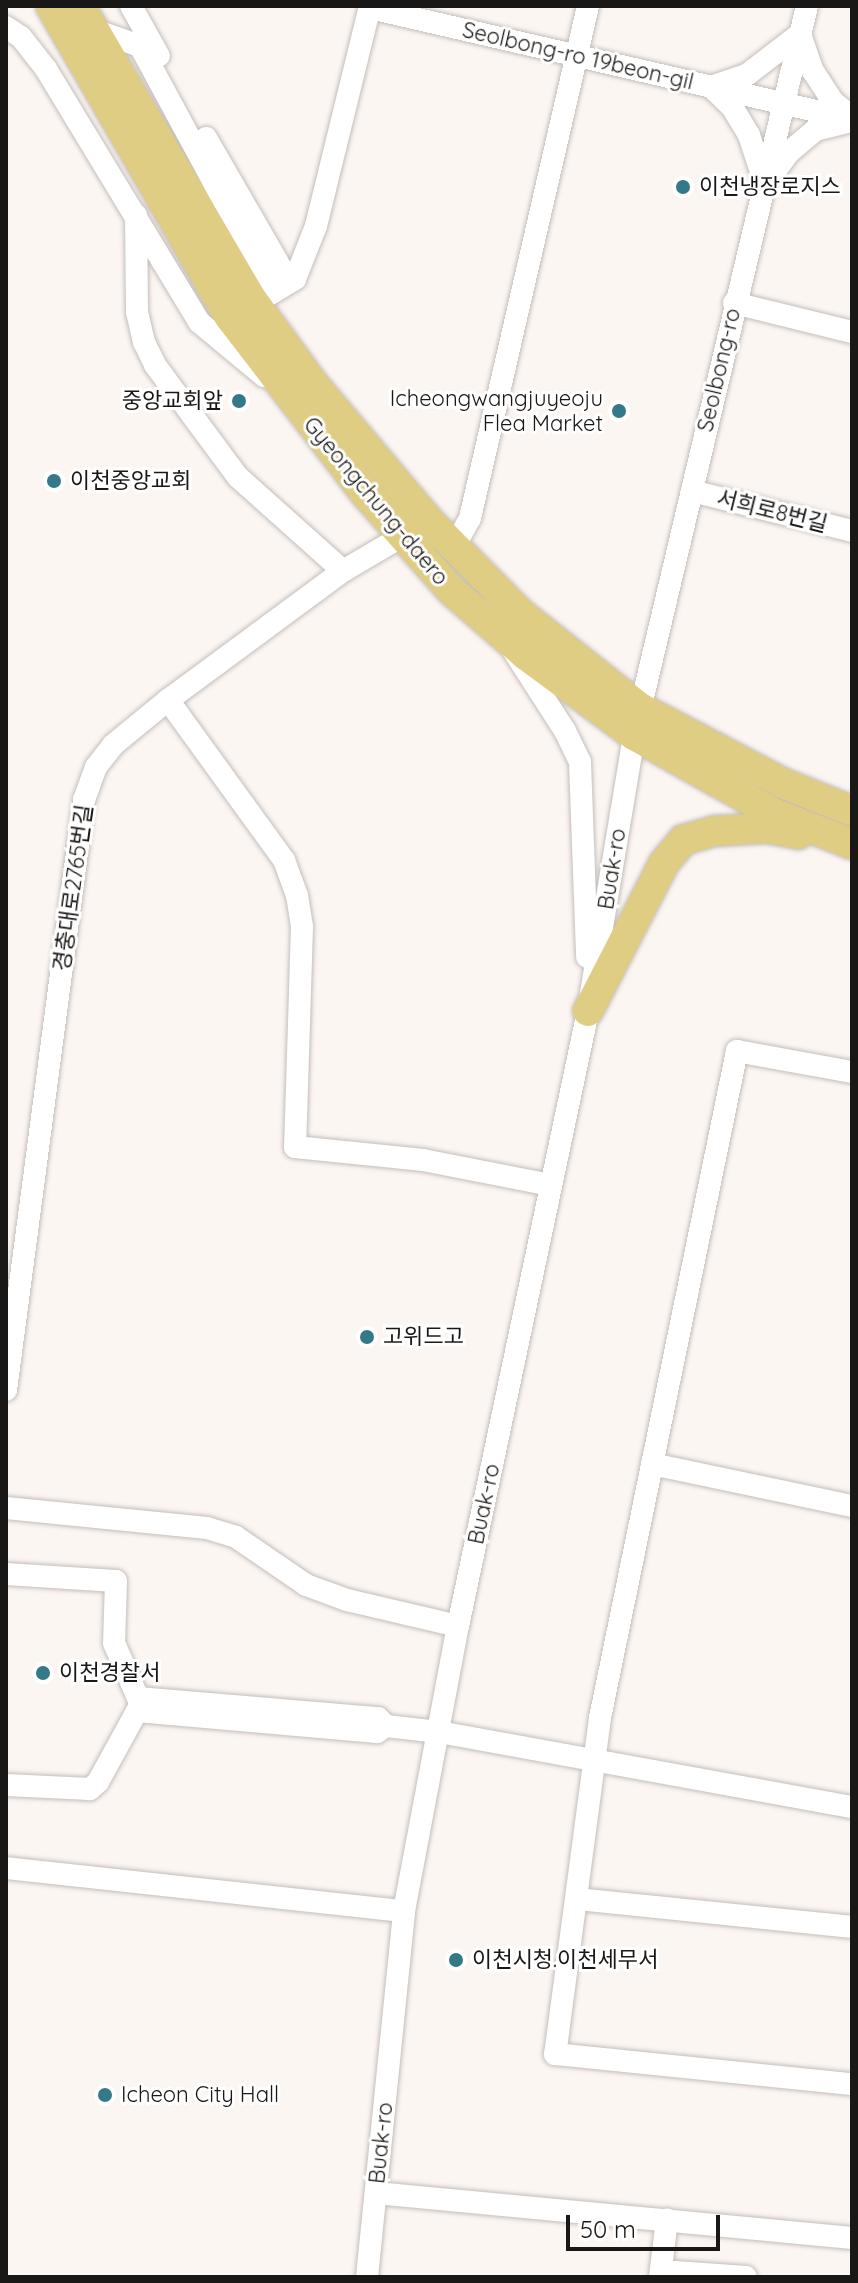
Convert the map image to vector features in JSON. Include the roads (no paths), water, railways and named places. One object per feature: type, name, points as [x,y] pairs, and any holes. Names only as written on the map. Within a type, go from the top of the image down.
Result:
[{"type":"main road","name":"Gyeongchung-daero","points":[[70,14],[272,292],[314,385],[454,547],[637,722],[852,811]]},
{"type":"main road","name":"Gyeongchung-daero","points":[[70,14],[230,317],[285,393],[401,537],[452,591],[504,636],[775,814],[852,844]]},
{"type":"main road","points":[[588,1011],[664,863],[683,840],[715,831],[767,828],[852,844]]},
{"type":"street","points":[[131,6],[272,292],[295,279],[316,226],[370,7]]},
{"type":"street","points":[[454,547],[470,518],[588,6]]},
{"type":"street","name":"Seolbong-ro","points":[[637,722],[734,303],[807,6]]},
{"type":"street","name":"Seolbong-ro 19beon-gil","points":[[370,7],[852,119]]},
{"type":"street","points":[[6,27],[21,37],[46,69],[199,322],[285,393]]},
{"type":"street","points":[[765,185],[749,135],[732,107],[711,87],[748,74],[800,34],[813,71],[833,102],[852,119]]},
{"type":"street","points":[[765,185],[788,153],[815,130],[852,119]]},
{"type":"street","points":[[136,214],[137,312],[144,342],[155,365],[238,477],[343,571]]},
{"type":"street","points":[[734,303],[852,332]]},
{"type":"street","name":"서희로8번길","points":[[692,491],[852,531]]},
{"type":"street","name":"경충대로2765번길","points":[[6,1390],[84,800],[96,767],[113,745],[168,700],[343,571],[401,537]]},
{"type":"street","points":[[504,636],[565,731],[580,762],[584,798],[588,1011]]},
{"type":"street","points":[[168,700],[284,860],[297,895],[302,927],[295,1147],[423,1160],[551,1185]]},
{"type":"street","name":"Buak-ro","points":[[367,2277],[404,1911],[458,1626],[588,1011],[637,722]]},
{"type":"street","points":[[852,1072],[737,1051],[600,1718],[555,2054],[852,2084]]},
{"type":"street","points":[[652,1464],[852,1506]]},
{"type":"street","points":[[6,1508],[207,1528],[236,1537],[306,1585],[347,1600],[458,1626]]},
{"type":"street","points":[[6,1574],[116,1581],[114,1643],[138,1698],[378,1718],[386,1726],[439,1732],[852,1807]]},
{"type":"street","points":[[6,1785],[90,1789],[98,1782],[137,1711],[377,1732],[386,1726]]},
{"type":"street","points":[[6,1868],[404,1911]]},
{"type":"street","points":[[577,1899],[852,1927]]},
{"type":"street","points":[[376,2193],[852,2238]]},
{"type":"street","points":[[667,2219],[661,2274],[746,2277]]},
{"type":"place","name":"이천냉장로지스","points":[[683,187]]},
{"type":"place","name":"중앙교회앞","points":[[239,401]]},
{"type":"place","name":"Icheongwangjuyeoju Flea Market","points":[[619,411]]},
{"type":"place","name":"이천중앙교회","points":[[54,481]]},
{"type":"place","name":"고위드고","points":[[367,1337]]},
{"type":"place","name":"이천경찰서","points":[[43,1673]]},
{"type":"place","name":"이천시청.이천세무서","points":[[456,1960]]},
{"type":"place","name":"Icheon City Hall","points":[[105,2095]]}]
